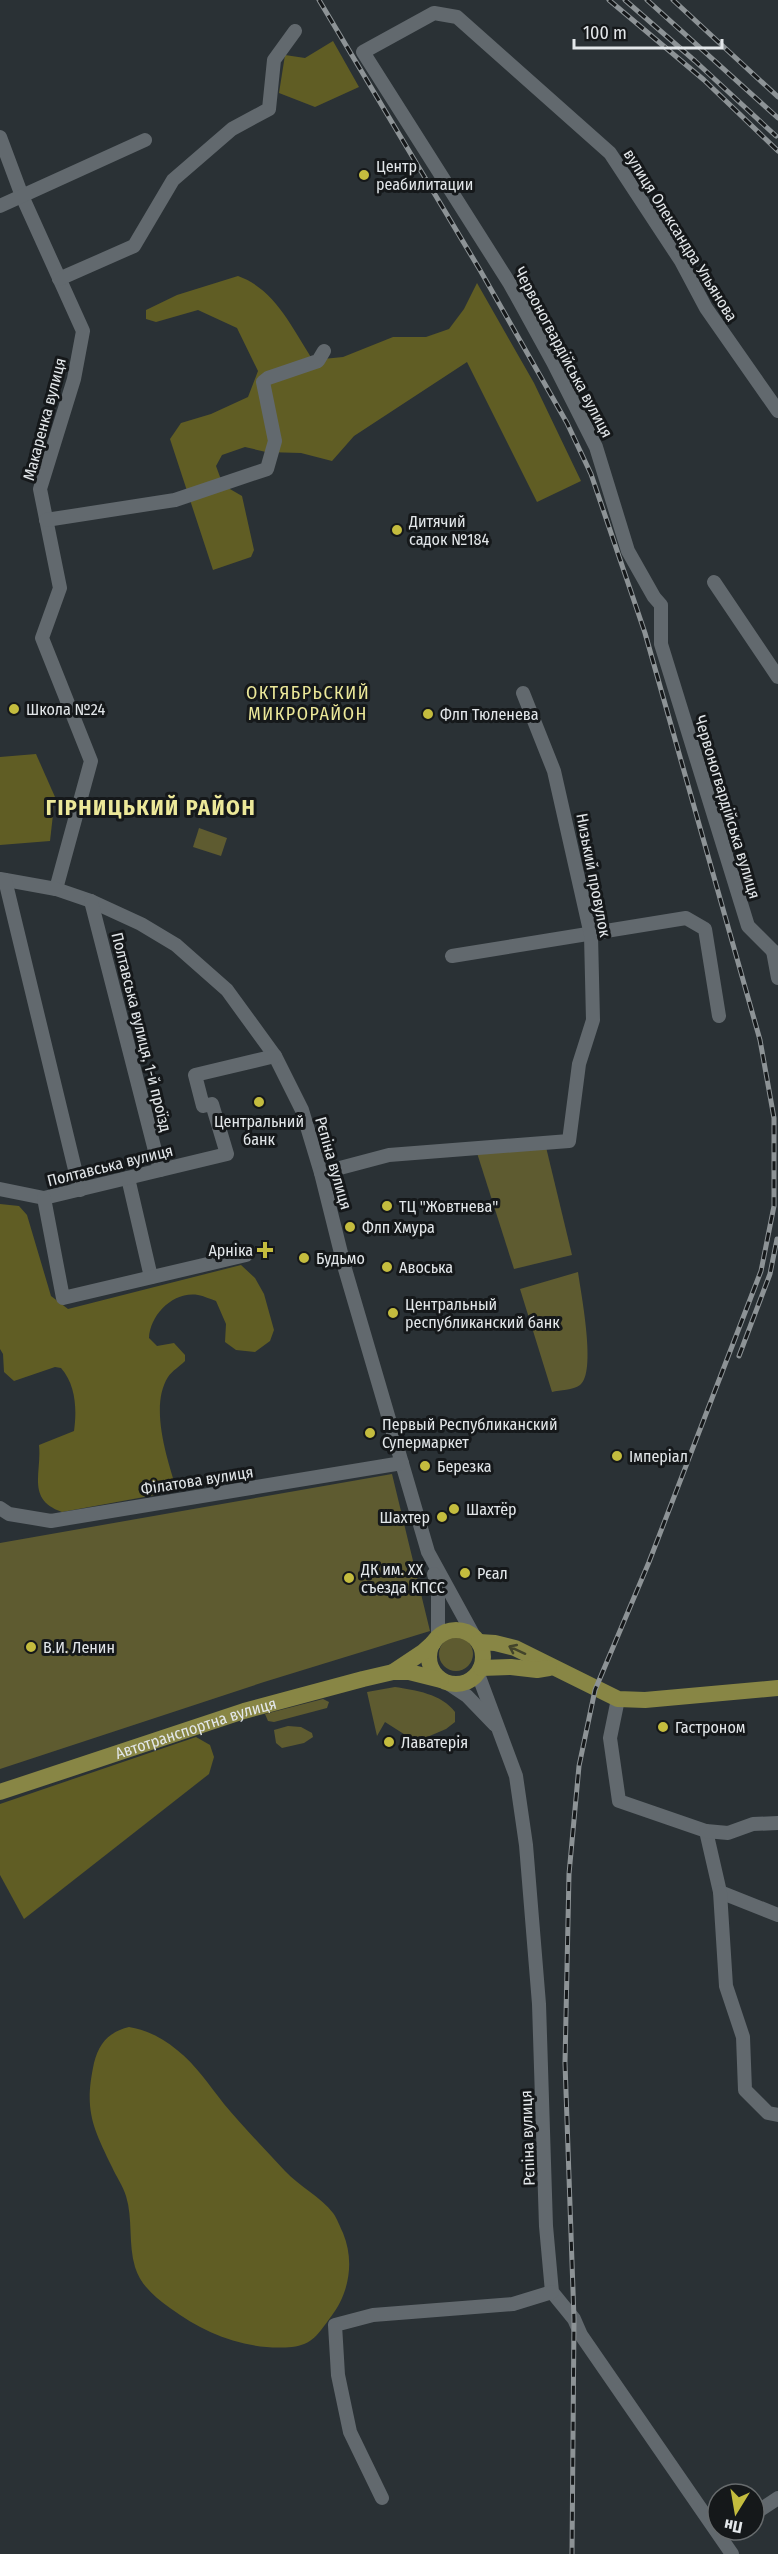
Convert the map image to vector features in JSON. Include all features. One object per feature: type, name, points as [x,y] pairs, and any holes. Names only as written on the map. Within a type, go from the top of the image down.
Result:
[{"type":"main road","points":[[393,1672],[450,1631],[462,1631],[476,1639],[515,1648],[618,1699],[645,1700],[778,1688]]},
{"type":"main road","points":[[476,1639],[483,1653],[480,1671]]},
{"type":"main road","points":[[436,1640],[429,1656],[432,1670],[445,1682]]},
{"type":"main road","points":[[393,1672],[409,1672],[445,1682],[465,1683],[480,1671],[511,1667],[537,1670],[553,1667]]},
{"type":"main road","name":"Автотранспортна вулиця","points":[[0,1792],[244,1711],[393,1672]]},
{"type":"street","name":"вулиця Олександра Ульянова","points":[[363,52],[434,13],[457,17],[610,153],[681,261],[706,308],[778,411]]},
{"type":"street","points":[[59,279],[134,246],[173,180],[232,129],[269,109],[274,60],[295,31]]},
{"type":"street","name":"Червоногвардійська вулиця","points":[[363,52],[510,284],[596,447],[628,550],[654,597],[661,605],[661,644],[748,927],[775,953]]},
{"type":"street","name":"Макаренка вулиця","points":[[0,137],[22,196],[82,331],[74,379],[40,489],[60,588],[42,638],[91,761],[56,889]]},
{"type":"street","points":[[0,206],[146,140]]},
{"type":"street","points":[[46,520],[175,500],[267,469],[275,441],[263,382],[268,378],[318,361],[324,351]]},
{"type":"street","points":[[714,582],[778,677]]},
{"type":"street","name":"Низький провулок","points":[[321,1173],[389,1155],[569,1141],[579,1064],[593,1020],[591,933],[555,771],[523,693]]},
{"type":"street","points":[[3,879],[80,1190]]},
{"type":"street","name":"Рєпіна вулиця","points":[[3,879],[56,889],[91,901],[141,924],[176,945],[227,990],[275,1056],[302,1110],[321,1173],[345,1269],[428,1552],[476,1639]]},
{"type":"street","name":"Полтавська вулиця, 1-й проїзд","points":[[91,901],[160,1170]]},
{"type":"street","points":[[452,956],[686,918],[705,929],[719,1016]]},
{"type":"street","points":[[775,953],[778,978]]},
{"type":"street","name":"Полтавська вулиця","points":[[0,1189],[44,1198],[226,1154],[212,1104],[203,1106],[195,1075],[275,1056]]},
{"type":"street","points":[[128,1178],[151,1277]]},
{"type":"street","points":[[44,1198],[63,1298],[246,1255]]},
{"type":"street","name":"Філатова вулиця","points":[[0,1508],[9,1514],[51,1521],[402,1463]]},
{"type":"street","points":[[428,1552],[438,1589],[436,1640]]},
{"type":"street","name":"Рєпіна вулиця","points":[[480,1671],[516,1776],[526,1845],[539,2004],[546,2226],[552,2292]]},
{"type":"street","points":[[445,1682],[467,1696],[491,1719],[501,1734]]},
{"type":"street","points":[[618,1699],[610,1738],[619,1801],[706,1831],[728,1833],[753,1824],[778,1823]]},
{"type":"street","points":[[706,1831],[720,1892],[726,1986],[743,2037],[745,2090],[768,2112],[778,2115]]},
{"type":"street","points":[[720,1892],[778,1915]]},
{"type":"street","points":[[381,2498],[350,2432],[338,2375],[335,2325],[374,2315],[513,2304],[552,2292],[574,2319],[581,2335],[706,2507]]},
{"type":"shaded area","points":[[333,41],[359,87],[315,107],[279,93],[285,55],[305,58]]},
{"type":"shaded area","points":[[238,276],[262,290],[282,311],[313,360],[343,357],[393,337],[426,337],[449,329],[464,309],[477,283],[534,383],[581,481],[537,502],[467,362],[354,436],[332,461],[301,453],[266,452],[245,447],[222,455],[216,466],[223,485],[242,496],[254,550],[251,557],[213,570],[170,439],[181,423],[211,414],[248,397],[258,371],[237,328],[198,310],[156,322],[146,319],[146,310],[177,295]]},
{"type":"shaded area","points":[[36,754],[55,797],[50,841],[0,845],[0,757]]},
{"type":"shaded area","points":[[199,828],[227,838],[221,856],[193,847]]},
{"type":"shaded area","points":[[546,1147],[572,1255],[514,1269],[477,1153]]},
{"type":"shaded area","points":[[0,1204],[19,1206],[27,1215],[51,1296],[68,1309],[241,1265],[255,1278],[264,1294],[274,1330],[270,1341],[255,1352],[236,1350],[225,1342],[226,1324],[216,1301],[200,1295],[180,1297],[164,1306],[150,1329],[149,1338],[157,1346],[174,1343],[185,1355],[185,1361],[168,1377],[160,1403],[162,1434],[177,1491],[62,1512],[51,1507],[44,1500],[38,1484],[39,1445],[74,1431],[74,1398],[70,1382],[61,1368],[55,1367],[14,1381],[4,1372],[3,1354],[0,1349]]},
{"type":"shaded area","points":[[578,1272],[588,1350],[585,1378],[577,1387],[552,1392],[520,1289]]},
{"type":"shaded area","points":[[392,1474],[430,1631],[264,1682],[0,1769],[0,1543]]},
{"type":"shaded area","points":[[456,1637],[468,1642],[473,1654],[468,1666],[456,1671],[444,1666],[439,1654],[444,1642]]},
{"type":"shaded area","points":[[395,1687],[428,1694],[443,1701],[455,1712],[455,1722],[446,1729],[399,1749],[407,1736],[385,1722],[377,1736],[367,1692]]},
{"type":"shaded area","points":[[323,1699],[329,1702],[327,1708],[274,1722],[268,1721],[265,1714]]},
{"type":"shaded area","points":[[288,1726],[301,1727],[312,1733],[313,1737],[304,1743],[282,1748],[276,1743],[274,1730]]},
{"type":"shaded area","points":[[196,1737],[210,1745],[214,1757],[209,1774],[24,1919],[0,1875],[0,1804]]},
{"type":"shaded area","points":[[129,2027],[154,2035],[184,2056],[231,2113],[285,2171],[323,2202],[336,2217],[349,2255],[346,2288],[337,2309],[318,2333],[305,2344],[275,2348],[227,2339],[198,2326],[164,2304],[141,2280],[133,2258],[126,2196],[99,2140],[90,2105],[94,2063],[102,2044],[110,2035]]},
{"type":"railway","points":[[319,0],[480,270],[567,423],[591,474],[645,633],[760,1040],[774,1118],[774,1206],[761,1271],[649,1562],[595,1690],[579,1766],[569,1874],[565,2063],[574,2319],[572,2554]]},
{"type":"railway","points":[[609,0],[704,80],[778,151]]},
{"type":"railway","points":[[625,0],[776,136]]},
{"type":"railway","points":[[647,0],[778,118]]},
{"type":"railway","points":[[673,0],[778,97]]},
{"type":"railway","points":[[739,1356],[770,1274],[777,1239]]},
{"type":"place","name":"Центр реабилитации","points":[[364,175]]},
{"type":"place","name":"Дитячий садок №184","points":[[397,530]]},
{"type":"place","name":"Школа №24","points":[[14,709]]},
{"type":"place","name":"Флп Тюленева","points":[[428,714]]},
{"type":"place","name":"Центральний банк","points":[[259,1102]]},
{"type":"place","name":"ТЦ \"Жовтнева\"","points":[[387,1206]]},
{"type":"place","name":"Флп Хмура","points":[[350,1227]]},
{"type":"place","name":"Арніка","points":[[265,1250]]},
{"type":"place","name":"Будьмо","points":[[304,1258]]},
{"type":"place","name":"Авоська","points":[[387,1267]]},
{"type":"place","name":"Центральный республиканский банк","points":[[393,1313]]},
{"type":"place","name":"Первый Республиканский Супермаркет","points":[[370,1433]]},
{"type":"place","name":"Імперіал","points":[[617,1456]]},
{"type":"place","name":"Березка","points":[[425,1466]]},
{"type":"place","name":"Шахтёр","points":[[454,1509]]},
{"type":"place","name":"Шахтер","points":[[442,1517]]},
{"type":"place","name":"Рєал","points":[[465,1573]]},
{"type":"place","name":"ДК им. XX съезда КПСС","points":[[349,1578]]},
{"type":"place","name":"В.И. Ленин","points":[[31,1647]]},
{"type":"place","name":"Гастроном","points":[[663,1727]]},
{"type":"place","name":"Лаватерія","points":[[389,1742]]},
{"type":"district","name":"ОКТЯБРЬСКИЙ МИКРОРАЙОН","points":[[308,703]]},
{"type":"district","name":"ГІРНИЦЬКИЙ РАЙОН","points":[[151,807]]}]
